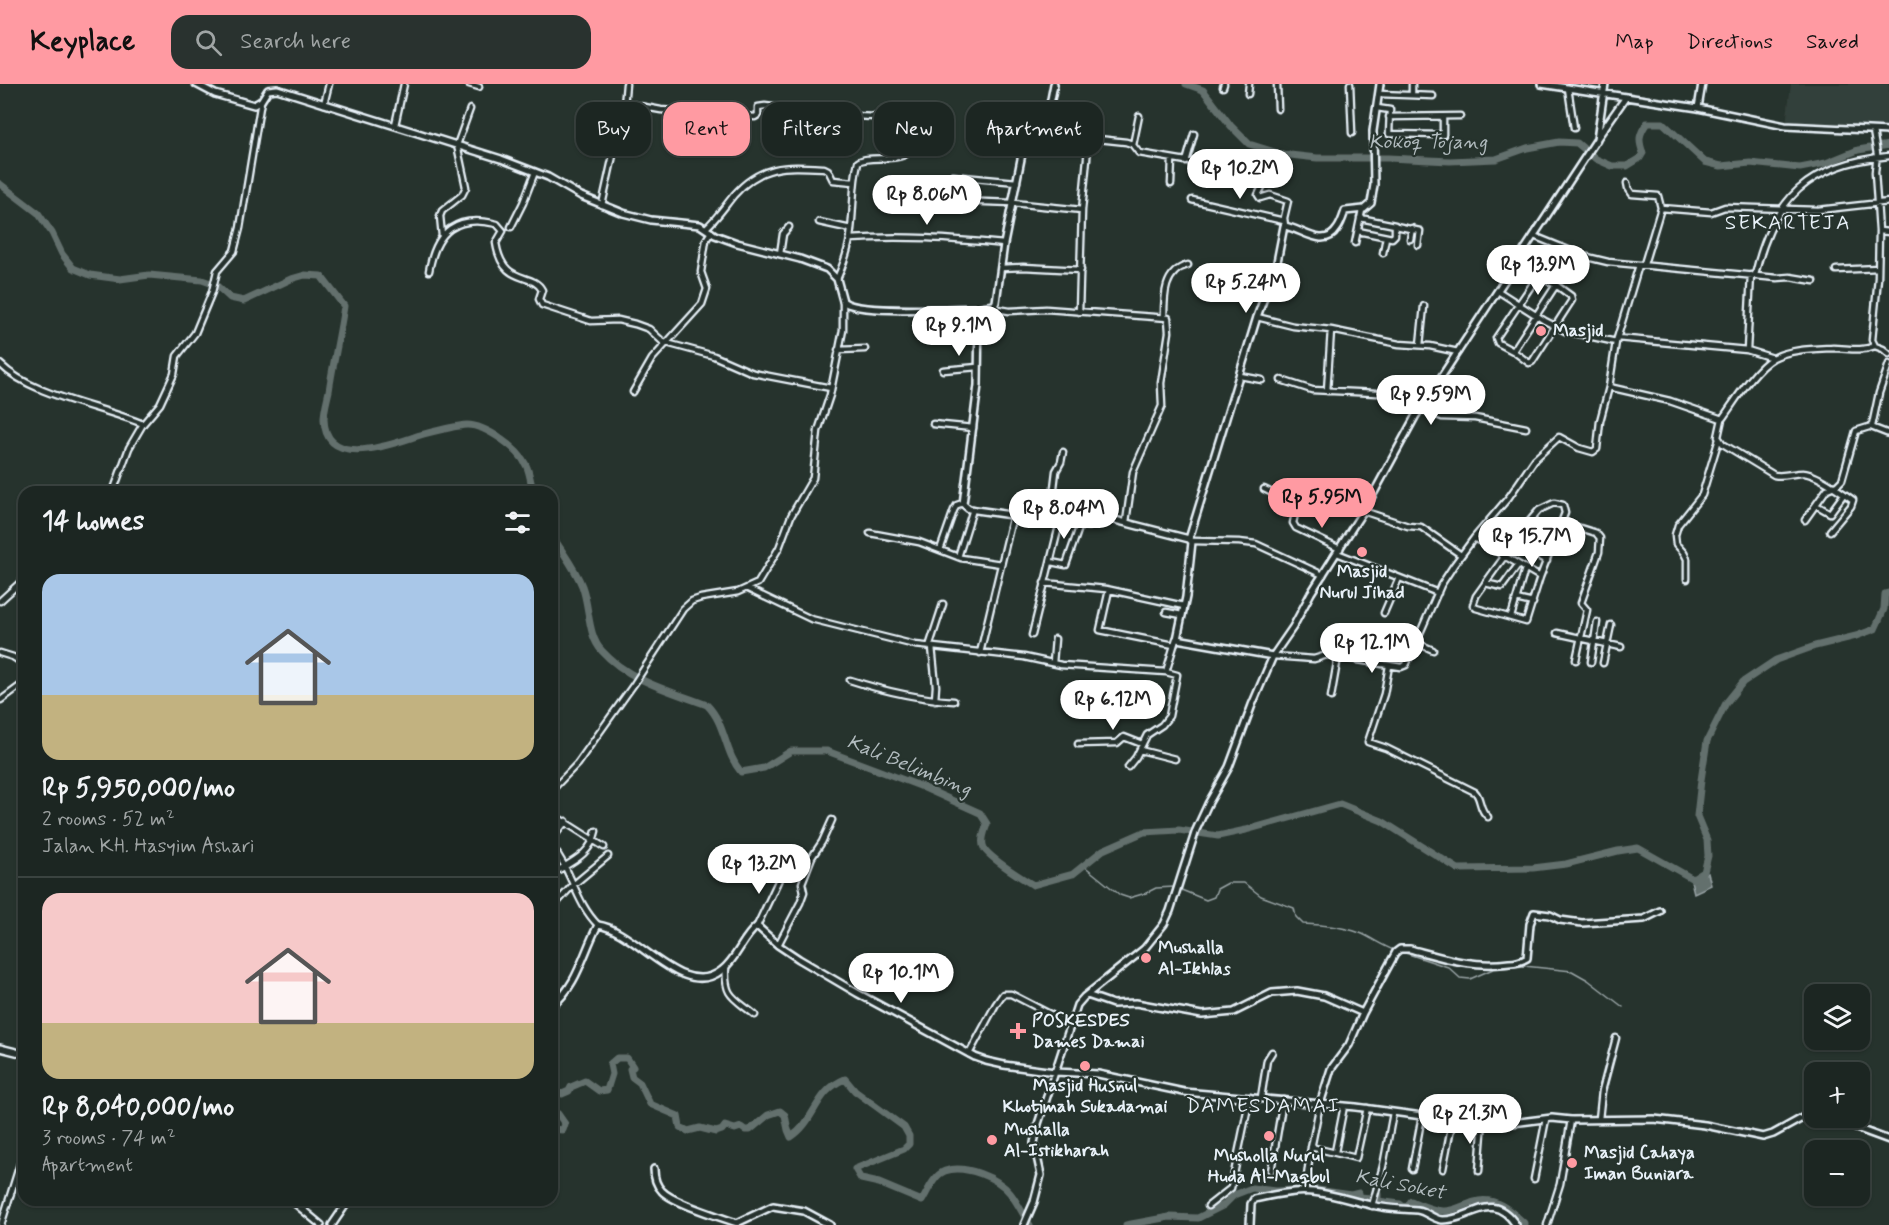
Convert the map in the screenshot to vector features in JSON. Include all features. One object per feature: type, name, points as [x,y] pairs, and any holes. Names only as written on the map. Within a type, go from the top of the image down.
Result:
[{"type":"street","points":[[196,84],[215,94],[248,104],[257,105],[261,101]]},
{"type":"street","points":[[324,104],[329,84]]},
{"type":"street","points":[[395,125],[404,84]]},
{"type":"street","points":[[470,84],[479,87]]},
{"type":"street","points":[[624,102],[626,84]]},
{"type":"street","points":[[1248,94],[1249,84]]},
{"type":"street","points":[[1276,84],[1278,109]]},
{"type":"street","points":[[1350,84],[1352,133]]},
{"type":"street","points":[[1192,200],[1284,224],[1315,237],[1327,238],[1337,231],[1345,212],[1368,208],[1371,203],[1380,84]]},
{"type":"street","points":[[1412,84],[1412,95]]},
{"type":"street","points":[[1541,84],[1698,108],[1785,126],[1889,131]]},
{"type":"street","points":[[1595,141],[1605,84]]},
{"type":"street","points":[[1698,108],[1702,84]]},
{"type":"street","points":[[1051,102],[1054,85]]},
{"type":"street","points":[[115,486],[129,448],[143,424],[160,404],[174,374],[177,356],[195,333],[212,292],[217,271],[230,258],[236,245],[261,101],[265,93],[272,88],[395,125],[535,172],[602,205],[651,220],[692,224],[737,243],[827,269],[837,279],[843,301],[843,330],[831,388],[818,431],[812,482],[791,516],[779,548],[762,579],[748,588],[700,598],[687,604],[677,615],[634,684],[577,764],[558,784]]},
{"type":"street","points":[[1568,88],[1574,128]]},
{"type":"street","points":[[1379,94],[1433,96]]},
{"type":"street","points":[[1024,1224],[1034,1202],[1041,1175],[1034,1143],[1038,1124],[1077,1005],[1144,949],[1164,924],[1196,831],[1229,767],[1273,656],[1363,511],[1420,409],[1584,157],[1626,97]]},
{"type":"street","points":[[651,108],[758,117],[757,109],[762,106]]},
{"type":"street","points":[[1377,108],[1388,109],[1389,134],[1443,135],[1443,117]]},
{"type":"street","points":[[442,237],[439,220],[442,212],[462,195],[466,187],[457,145],[470,109]]},
{"type":"street","points":[[837,279],[850,239],[854,182],[860,160],[866,158],[894,159],[909,150],[912,143],[910,131],[898,119],[862,116]]},
{"type":"street","points":[[1133,145],[1139,116]]},
{"type":"street","points":[[1389,117],[1460,116]]},
{"type":"street","points":[[1873,131],[1877,155],[1875,172],[1879,231],[1872,336],[1875,346]]},
{"type":"street","points":[[1186,162],[1194,134]]},
{"type":"street","points":[[1103,140],[1126,142],[1133,145],[1139,153],[1208,165],[1231,176],[1260,181],[1263,185],[1258,195],[1260,198],[1270,195],[1288,201],[1277,262],[1257,317],[1191,540],[1184,606],[1166,672]]},
{"type":"street","points":[[1747,350],[1753,275],[1764,242],[1782,210],[1801,186],[1814,176],[1877,155],[1889,156]]},
{"type":"street","points":[[602,205],[613,156]]},
{"type":"street","points":[[994,305],[1022,156]]},
{"type":"street","points":[[1079,312],[1082,210],[1087,156]]},
{"type":"street","points":[[1171,184],[1172,159]]},
{"type":"street","points":[[633,392],[647,367],[696,312],[705,297],[706,282],[701,272],[709,230],[746,182],[759,173],[786,167],[824,168],[828,170],[833,180],[854,182]]},
{"type":"street","points":[[511,227],[535,172]]},
{"type":"street","points":[[953,176],[1017,182]]},
{"type":"street","points":[[1109,590],[1100,630],[1251,654],[1314,659],[1325,655],[1389,666],[1405,666],[1438,593],[1461,555],[1509,497],[1535,459],[1557,438],[1562,437],[1583,449],[1596,451],[1601,414],[1609,387],[1617,340],[1661,208],[1658,196],[1632,194],[1627,183]]},
{"type":"street","points":[[930,200],[1013,202],[1082,210]]},
{"type":"street","points":[[1661,208],[1712,212],[1725,207],[1826,210],[1889,202]]},
{"type":"street","points":[[1355,243],[1362,210]]},
{"type":"street","points":[[1360,218],[1412,228],[1420,232],[1418,245]]},
{"type":"street","points":[[429,271],[436,246],[448,229],[469,220],[496,224],[503,231],[496,243],[502,263],[513,275],[538,284],[542,293],[540,303],[542,305],[591,321],[618,320],[635,324],[649,329],[666,343],[714,357],[753,373],[831,388]]},
{"type":"street","points":[[819,222],[851,229]]},
{"type":"street","points":[[1358,231],[1394,237],[1396,226]]},
{"type":"street","points":[[780,254],[783,234],[789,227]]},
{"type":"street","points":[[1410,239],[1412,228]]},
{"type":"street","points":[[1879,231],[1889,232]]},
{"type":"street","points":[[1534,236],[1592,258],[1634,266],[1790,277],[1814,281]]},
{"type":"street","points":[[1383,253],[1386,237]]},
{"type":"street","points":[[850,239],[942,238],[1004,244]]},
{"type":"street","points":[[1164,316],[1164,298],[1170,276],[1177,269],[1188,265]]},
{"type":"street","points":[[1001,268],[1081,270]]},
{"type":"street","points":[[1836,270],[1878,268]]},
{"type":"street","points":[[1538,276],[1557,285],[1573,298],[1532,363],[1527,363],[1513,351],[1498,343],[1496,338],[1518,304],[1538,276]]},
{"type":"street","points":[[1513,351],[1557,285]]},
{"type":"street","points":[[1498,291],[1555,327],[1570,333],[1617,340],[1747,350],[1773,358]]},
{"type":"street","points":[[843,301],[851,306],[880,309],[980,308],[994,305]]},
{"type":"street","points":[[994,305],[998,309],[1009,311],[1040,308],[1168,318],[1169,332],[1161,383],[1162,406],[1131,476],[1126,522]]},
{"type":"street","points":[[1420,345],[1424,306]]},
{"type":"street","points":[[980,308],[973,428],[963,502],[966,508],[1080,525],[1091,525],[1104,519],[1126,522],[1191,540],[1256,544],[1323,574]]},
{"type":"street","points":[[1257,317],[1288,325],[1458,352]]},
{"type":"street","points":[[1327,391],[1330,330]]},
{"type":"street","points":[[1688,579],[1687,559],[1676,544],[1675,535],[1678,525],[1702,495],[1719,439],[1722,419],[1759,371],[1773,358],[1798,351],[1834,348],[1862,350],[1875,346],[1889,354]]},
{"type":"street","points":[[838,350],[865,349]]},
{"type":"street","points":[[0,364],[19,379],[39,389],[116,413],[143,424]]},
{"type":"street","points":[[1871,427],[1889,364]]},
{"type":"street","points":[[943,370],[978,367]]},
{"type":"street","points":[[1239,376],[1262,380]]},
{"type":"street","points":[[1281,380],[1308,389],[1398,394],[1426,400]]},
{"type":"street","points":[[1609,387],[1664,399],[1722,419]]},
{"type":"street","points":[[1420,409],[1449,418],[1475,418],[1526,428]]},
{"type":"street","points":[[933,424],[973,428]]},
{"type":"street","points":[[1805,520],[1831,487],[1842,480],[1856,431],[1871,427],[1889,434]]},
{"type":"street","points":[[1719,439],[1723,444],[1774,475],[1805,473],[1822,480],[1853,500],[1830,531]]},
{"type":"street","points":[[1050,521],[1056,471],[1063,458],[1063,452]]},
{"type":"street","points":[[1264,489],[1297,505],[1293,523],[1296,528],[1338,551],[1438,593]]},
{"type":"street","points":[[1816,505],[1830,513],[1844,494]]},
{"type":"street","points":[[940,550],[954,510],[963,502]]},
{"type":"street","points":[[1557,503],[1563,505],[1565,510],[1526,622],[1473,606],[1476,596],[1512,542],[1536,513],[1546,506],[1557,503]]},
{"type":"street","points":[[958,557],[973,509]]},
{"type":"street","points":[[1363,511],[1408,526],[1421,527],[1461,555]]},
{"type":"street","points":[[980,653],[1013,515]]},
{"type":"street","points":[[1032,635],[1060,522]]},
{"type":"street","points":[[1561,522],[1596,533],[1600,538],[1599,552],[1581,603],[1587,610],[1576,660]]},
{"type":"street","points":[[1051,562],[1066,565],[1080,525]]},
{"type":"street","points":[[870,533],[908,540],[958,557],[1001,564]]},
{"type":"street","points":[[1474,538],[1540,577]]},
{"type":"street","points":[[1512,542],[1547,561]]},
{"type":"street","points":[[1485,583],[1502,587],[1518,565]]},
{"type":"street","points":[[1511,617],[1525,569]]},
{"type":"street","points":[[1384,614],[1399,578]]},
{"type":"street","points":[[0,601],[18,584]]},
{"type":"street","points":[[1044,584],[1109,590],[1184,606]]},
{"type":"street","points":[[748,588],[811,619],[930,647],[1024,657],[1053,663],[1166,672],[1177,675],[1169,716],[1162,725],[1148,733],[1128,767]]},
{"type":"street","points":[[1516,599],[1533,603]]},
{"type":"street","points":[[935,700],[936,686],[930,647],[943,604]]},
{"type":"street","points":[[1166,612],[1182,615]]},
{"type":"street","points":[[1591,662],[1597,622]]},
{"type":"street","points":[[1603,663],[1611,625]]},
{"type":"street","points":[[1557,633],[1621,647]]},
{"type":"street","points":[[1053,663],[1055,639]]},
{"type":"street","points":[[1417,643],[1432,650]]},
{"type":"street","points":[[0,653],[18,660]]},
{"type":"street","points":[[1331,697],[1338,657]]},
{"type":"street","points":[[1389,666],[1384,694],[1368,742],[1386,747],[1475,792],[1478,795],[1482,812],[1488,817]]},
{"type":"street","points":[[850,680],[885,690],[954,702]]},
{"type":"street","points":[[1,700],[18,687]]},
{"type":"street","points":[[1078,744],[1117,743],[1124,737],[1141,747],[1175,759]]},
{"type":"street","points":[[558,817],[604,847]]},
{"type":"street","points":[[778,945],[800,903],[804,892],[802,883],[812,857],[832,820]]},
{"type":"street","points":[[558,831],[566,821]]},
{"type":"street","points":[[558,871],[584,854],[594,841],[596,831]]},
{"type":"street","points":[[558,856],[585,909],[598,925],[629,940],[680,974],[704,977],[720,972],[726,967],[756,926],[788,860]]},
{"type":"street","points":[[558,901],[572,886],[608,856]]},
{"type":"street","points":[[1305,1192],[1320,1104],[1331,1069],[1349,1045],[1396,952],[1410,948],[1468,964],[1484,966],[1512,963],[1527,958],[1530,924],[1534,913],[1550,915],[1560,920],[1594,922],[1644,919],[1660,911]]},
{"type":"street","points":[[558,1001],[572,983],[598,925]]},
{"type":"street","points":[[756,926],[778,945],[856,993],[986,1062],[1055,1072],[1098,1074],[1177,1091],[1483,1121],[1518,1123],[1546,1119],[1645,1119],[1688,1122],[1763,1137],[1804,1117]]},
{"type":"street","points":[[726,967],[724,985],[728,994],[755,1015]]},
{"type":"street","points":[[1087,995],[1113,1004],[1136,1003],[1202,1015],[1234,1012],[1272,993],[1297,991],[1324,996],[1364,1013]]},
{"type":"street","points":[[969,1054],[996,1004],[1004,994],[1011,994],[1071,1025]]},
{"type":"street","points":[[1599,1119],[1602,1091],[1616,1038]]},
{"type":"street","points":[[0,1048],[18,1052]]},
{"type":"street","points":[[1261,1098],[1267,1060],[1272,1052]]},
{"type":"street","points":[[1208,1206],[1230,1188],[1250,1097]]},
{"type":"street","points":[[1271,1171],[1283,1100]]},
{"type":"street","points":[[1335,1152],[1344,1106]]},
{"type":"street","points":[[1311,1147],[1356,1158],[1367,1108]]},
{"type":"street","points":[[1372,1206],[1383,1166],[1393,1113]]},
{"type":"street","points":[[1412,1169],[1422,1116]]},
{"type":"street","points":[[1443,1169],[1453,1118]]},
{"type":"street","points":[[1534,1179],[1546,1119]]},
{"type":"street","points":[[1547,1225],[1560,1184],[1571,1120]]},
{"type":"street","points":[[1479,1171],[1483,1121]]},
{"type":"street","points":[[1856,1128],[1889,1140]]},
{"type":"street","points":[[654,1169],[654,1177],[663,1192],[693,1208],[737,1223],[773,1206],[804,1211],[830,1225]]},
{"type":"street","points":[[1,1225],[18,1170]]},
{"type":"street","points":[[1250,1225],[1254,1199],[1305,1192],[1337,1196],[1372,1206],[1404,1211],[1419,1210],[1441,1220],[1491,1207],[1506,1213],[1515,1225]]},
{"type":"street","points":[[298,1206],[321,1225]]},
{"type":"street","points":[[332,1225],[345,1206]]},
{"type":"shaded area","points":[[1791,84],[1889,84],[1889,126],[1786,124]]},
{"type":"shaded area","points":[[1708,873],[1711,885],[1694,893],[1691,881]]},
{"type":"waterway","name":"Kokoq Tojang","points":[[1186,84],[1203,90],[1231,126],[1249,144],[1281,154],[1317,158],[1450,161],[1496,159],[1527,148],[1559,142],[1577,143],[1596,159],[1612,166],[1627,166],[1640,158],[1643,153],[1640,137],[1647,123],[1663,123],[1705,162],[1721,166],[1750,163],[1800,168],[1826,163],[1858,150],[1889,145]]},
{"type":"waterway","name":"Kali Belimbing","points":[[0,184],[38,213],[73,268],[90,275],[120,279],[149,275],[202,280],[216,285],[230,298],[244,301],[291,279],[305,275],[321,276],[344,306],[324,416],[327,434],[335,444],[346,449],[359,450],[389,445],[449,428],[475,426],[492,433],[516,452],[527,468],[532,486]]},
{"type":"waterway","name":"Kali Belimbing","points":[[558,544],[582,586],[591,629],[602,651],[638,678],[707,705],[718,721],[731,756],[741,772],[764,768],[791,751],[827,751],[920,786],[980,813],[987,824],[983,839],[984,848],[999,863],[1033,885],[1073,874],[1103,850],[1144,832],[1179,830],[1218,836],[1340,804],[1382,821],[1458,869],[1533,868],[1566,864],[1638,848],[1693,879],[1704,872],[1708,856],[1707,840],[1697,816],[1707,741],[1726,703],[1743,682],[1776,660],[1875,629],[1884,609],[1885,594],[1889,593]]},
{"type":"waterway","points":[[1083,865],[1120,895],[1129,898],[1156,888],[1174,887]]},
{"type":"waterway","points":[[1179,889],[1206,900],[1214,897],[1217,889],[1228,883],[1244,883],[1261,896],[1294,908],[1296,917],[1303,924],[1332,926],[1353,931],[1394,950]]},
{"type":"waterway","points":[[1399,951],[1448,967],[1460,978],[1470,979],[1493,969],[1524,966],[1572,971],[1588,980],[1623,1007]]},
{"type":"waterway","name":"Kali Soket","points":[[558,1093],[562,1094],[569,1091],[571,1087],[585,1081],[599,1091],[607,1090],[612,1074],[610,1064],[617,1058],[627,1058],[633,1067],[630,1069],[632,1077],[640,1083],[650,1104],[678,1116],[680,1127],[688,1131],[700,1128],[716,1132],[725,1126],[750,1130],[768,1115],[780,1111],[785,1115],[791,1137],[799,1131],[827,1091],[845,1079],[855,1091],[904,1127],[909,1136],[909,1144],[904,1149],[855,1169],[861,1179],[879,1183],[922,1201],[941,1173],[953,1169],[971,1171],[1005,1187],[1030,1225]]},
{"type":"waterway","name":"Kali Soket","points":[[558,1114],[565,1124],[563,1130],[558,1130]]},
{"type":"waterway","name":"Kali Soket","points":[[1126,1225],[1169,1217],[1198,1218],[1224,1205],[1234,1195],[1252,1188],[1275,1191],[1311,1189],[1351,1195],[1359,1193],[1359,1197],[1372,1198],[1375,1193],[1378,1194],[1378,1201],[1400,1204],[1404,1207],[1408,1206],[1411,1201],[1442,1211],[1474,1202],[1489,1201],[1508,1209],[1524,1225]]},
{"type":"place","name":"Masjid","points":[[1541,331]]},
{"type":"place","name":"Masjid Nurul Jihad","points":[[1362,552]]},
{"type":"place","name":"Mushalla Al-Ikhlas","points":[[1146,958]]},
{"type":"place","name":"POSKESDES Dames Damai","points":[[1018,1031]]},
{"type":"place","name":"Masjid Husnul Khotimah Sukadamai","points":[[1085,1066]]},
{"type":"place","name":"Musholla Nurul Huda Al-Maqbul","points":[[1269,1136]]},
{"type":"place","name":"Mushalla Al-Istikharah","points":[[992,1140]]},
{"type":"place","name":"Masjid Cahaya Iman Buniara","points":[[1572,1163]]},
{"type":"district","name":"SEKARTEJA","points":[[1788,223]]},
{"type":"district","name":"DAMESDAMAI","points":[[1263,1106]]}]
